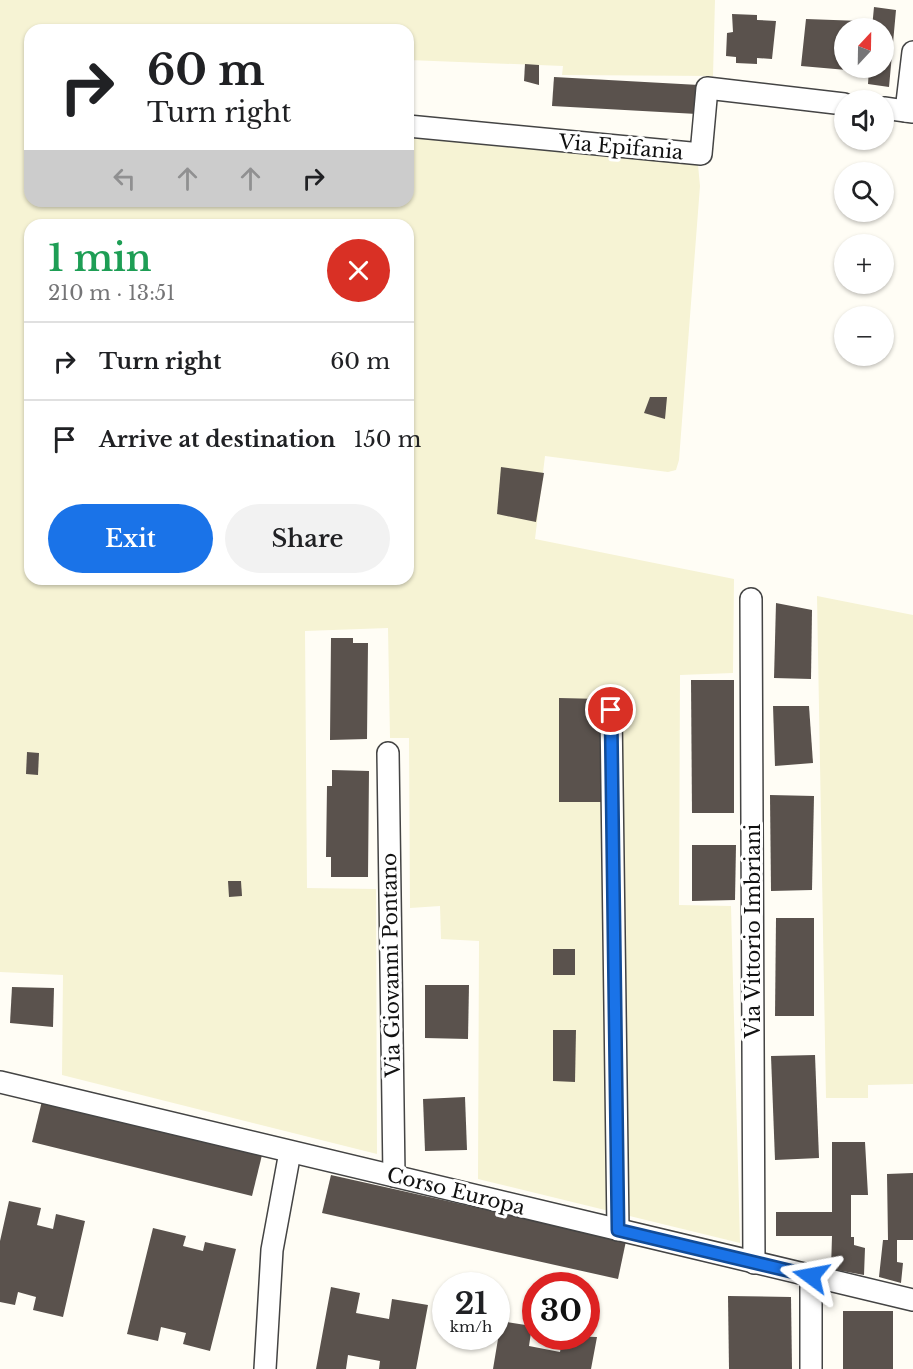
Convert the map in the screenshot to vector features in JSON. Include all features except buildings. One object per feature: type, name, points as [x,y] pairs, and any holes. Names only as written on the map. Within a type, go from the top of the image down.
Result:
[{"type":"street","points":[[894,109],[910,111],[913,52]]},
{"type":"street","name":"Via Epifania","points":[[414,127],[701,154],[707,88],[834,103]]},
{"type":"street","name":"Via Vittorio Imbriani","points":[[751,599],[754,1263]]},
{"type":"street","points":[[611,710],[618,1230]]},
{"type":"street","name":"Via Giovanni Pontano","points":[[388,753],[394,1176]]},
{"type":"street","name":"Corso Europa","points":[[0,1082],[913,1300]]},
{"type":"street","points":[[265,1369],[272,1250],[290,1152]]},
{"type":"street","points":[[811,1276],[811,1369]]},
{"type":"shaded area","points":[[0,0],[715,0],[713,76],[562,75],[563,66],[414,60],[414,24],[24,24],[24,207],[414,207],[414,135],[694,161],[698,165],[700,186],[679,460],[676,470],[668,472],[545,456],[535,539],[734,579],[733,673],[680,675],[679,905],[731,906],[740,1243],[478,1179],[479,941],[441,939],[440,906],[410,908],[409,738],[390,738],[388,628],[305,631],[307,888],[376,889],[377,1154],[62,1075],[63,975],[0,972]]},
{"type":"shaded area","points":[[817,596],[913,615],[913,1084],[868,1085],[868,1098],[826,1098]]},
{"type":"route","points":[[611,710],[618,1230],[811,1276]]}]
